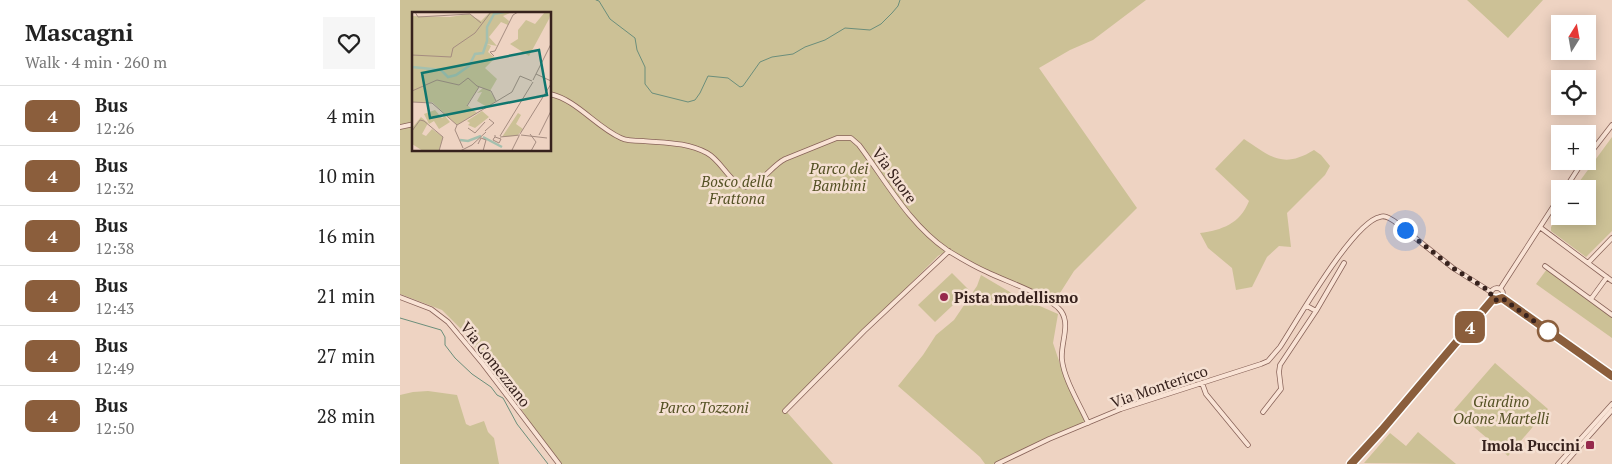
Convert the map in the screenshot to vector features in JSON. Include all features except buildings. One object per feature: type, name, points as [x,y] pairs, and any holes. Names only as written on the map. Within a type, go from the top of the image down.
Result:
[{"type":"street","name":"Via Suore","points":[[551,94],[566,100],[622,138],[676,143],[706,152],[722,165],[736,182],[746,188],[753,185],[785,159],[837,138],[851,138],[859,145],[921,229],[949,251],[985,272],[1043,298],[1059,309],[1065,321],[1061,353],[1063,368],[1088,423]]},
{"type":"street","points":[[1596,146],[1612,125]]},
{"type":"street","points":[[1500,289],[1551,211]]},
{"type":"street","name":"Via Montericco","points":[[997,464],[1121,410],[1268,361],[1280,347],[1346,245],[1366,224],[1380,216],[1394,221],[1453,268],[1491,292]]},
{"type":"street","points":[[1541,228],[1612,280]]},
{"type":"street","points":[[1588,263],[1612,238]]},
{"type":"street","points":[[785,410],[864,331],[949,251]]},
{"type":"street","points":[[1263,412],[1281,389],[1280,364],[1316,311],[1344,263]]},
{"type":"street","points":[[1545,266],[1612,315]]},
{"type":"street","points":[[1591,299],[1607,277]]},
{"type":"street","points":[[1493,299],[1491,292],[1496,288],[1500,289]]},
{"type":"street","points":[[1500,289],[1503,294],[1502,298]]},
{"type":"street","name":"Via Comezzano","points":[[400,297],[431,309],[448,322],[483,364],[559,464]]},
{"type":"street","points":[[1493,299],[1502,298]]},
{"type":"street","points":[[1502,298],[1612,376]]},
{"type":"street","points":[[1351,464],[1493,299]]},
{"type":"street","points":[[1307,306],[1316,311]]},
{"type":"street","points":[[1202,383],[1206,394],[1248,445]]},
{"type":"street","points":[[1558,464],[1565,461],[1612,404]]},
{"type":"street","points":[[1574,450],[1612,410]]},
{"type":"green space","name":"Bosco della Frattona","points":[[400,0],[1146,0],[1093,40],[1070,50],[1039,68],[1137,208],[1074,271],[1053,304],[948,250],[938,256],[785,410],[833,464],[559,464],[519,406],[461,329],[442,310],[400,294]]},
{"type":"green space","points":[[1467,0],[1543,0],[1508,38]]},
{"type":"green space","points":[[1612,137],[1612,231],[1586,257],[1551,231],[1551,227],[1552,225],[1596,225],[1596,180],[1581,180],[1588,170],[1596,170],[1596,159]]},
{"type":"green space","points":[[1244,139],[1262,151],[1285,160],[1303,156],[1314,150],[1330,166],[1325,175],[1287,213],[1291,247],[1279,246],[1267,257],[1252,287],[1236,290],[1232,268],[1208,248],[1200,233],[1223,228],[1241,215],[1249,201],[1215,169]]},
{"type":"green space","points":[[1547,269],[1612,316],[1612,338],[1536,284]]},
{"type":"green space","name":"Pista modellismo","points":[[952,273],[969,290],[935,322],[918,305]]},
{"type":"green space","points":[[981,275],[1015,295],[1058,314],[1053,343],[1066,382],[1087,425],[1068,431],[993,464],[985,464],[980,457],[898,386],[923,355],[936,335],[954,320],[977,286]]},
{"type":"green space","name":"Giardino Odone Martelli","points":[[1495,363],[1548,409],[1508,456],[1454,410]]},
{"type":"green space","points":[[428,391],[457,395],[466,424],[470,426],[484,421],[488,432],[494,438],[499,464],[400,464],[400,395]]},
{"type":"green space","points":[[1418,432],[1456,464],[1364,463],[1390,433],[1406,446]]},
{"type":"waterway","points":[[596,0],[599,1],[610,19],[635,38],[637,50],[645,67],[645,84],[652,93],[688,102],[695,100],[708,76],[728,78],[740,87],[743,86],[760,62],[772,57],[793,54],[805,47],[825,40],[845,28],[870,30],[881,24],[898,6],[900,0]]},
{"type":"waterway","points":[[400,318],[441,330],[445,337],[445,345],[455,358],[472,374],[491,387],[497,395],[503,398],[517,424],[548,464]]},
{"type":"bus line","name":"4","points":[[1351,464],[1446,356],[1493,299],[1502,298],[1612,376]]},
{"type":"place","name":"Pista modellismo","points":[[944,297]]},
{"type":"place","name":"Imola Puccini","points":[[1590,445]]},
{"type":"route","points":[[1405,230],[1453,268],[1491,292],[1493,299],[1502,298],[1548,331]]},
{"type":"park label","name":"Parco dei Bambini","points":[[839,176]]},
{"type":"park label","name":"Parco Tozzoni","points":[[704,407]]}]
